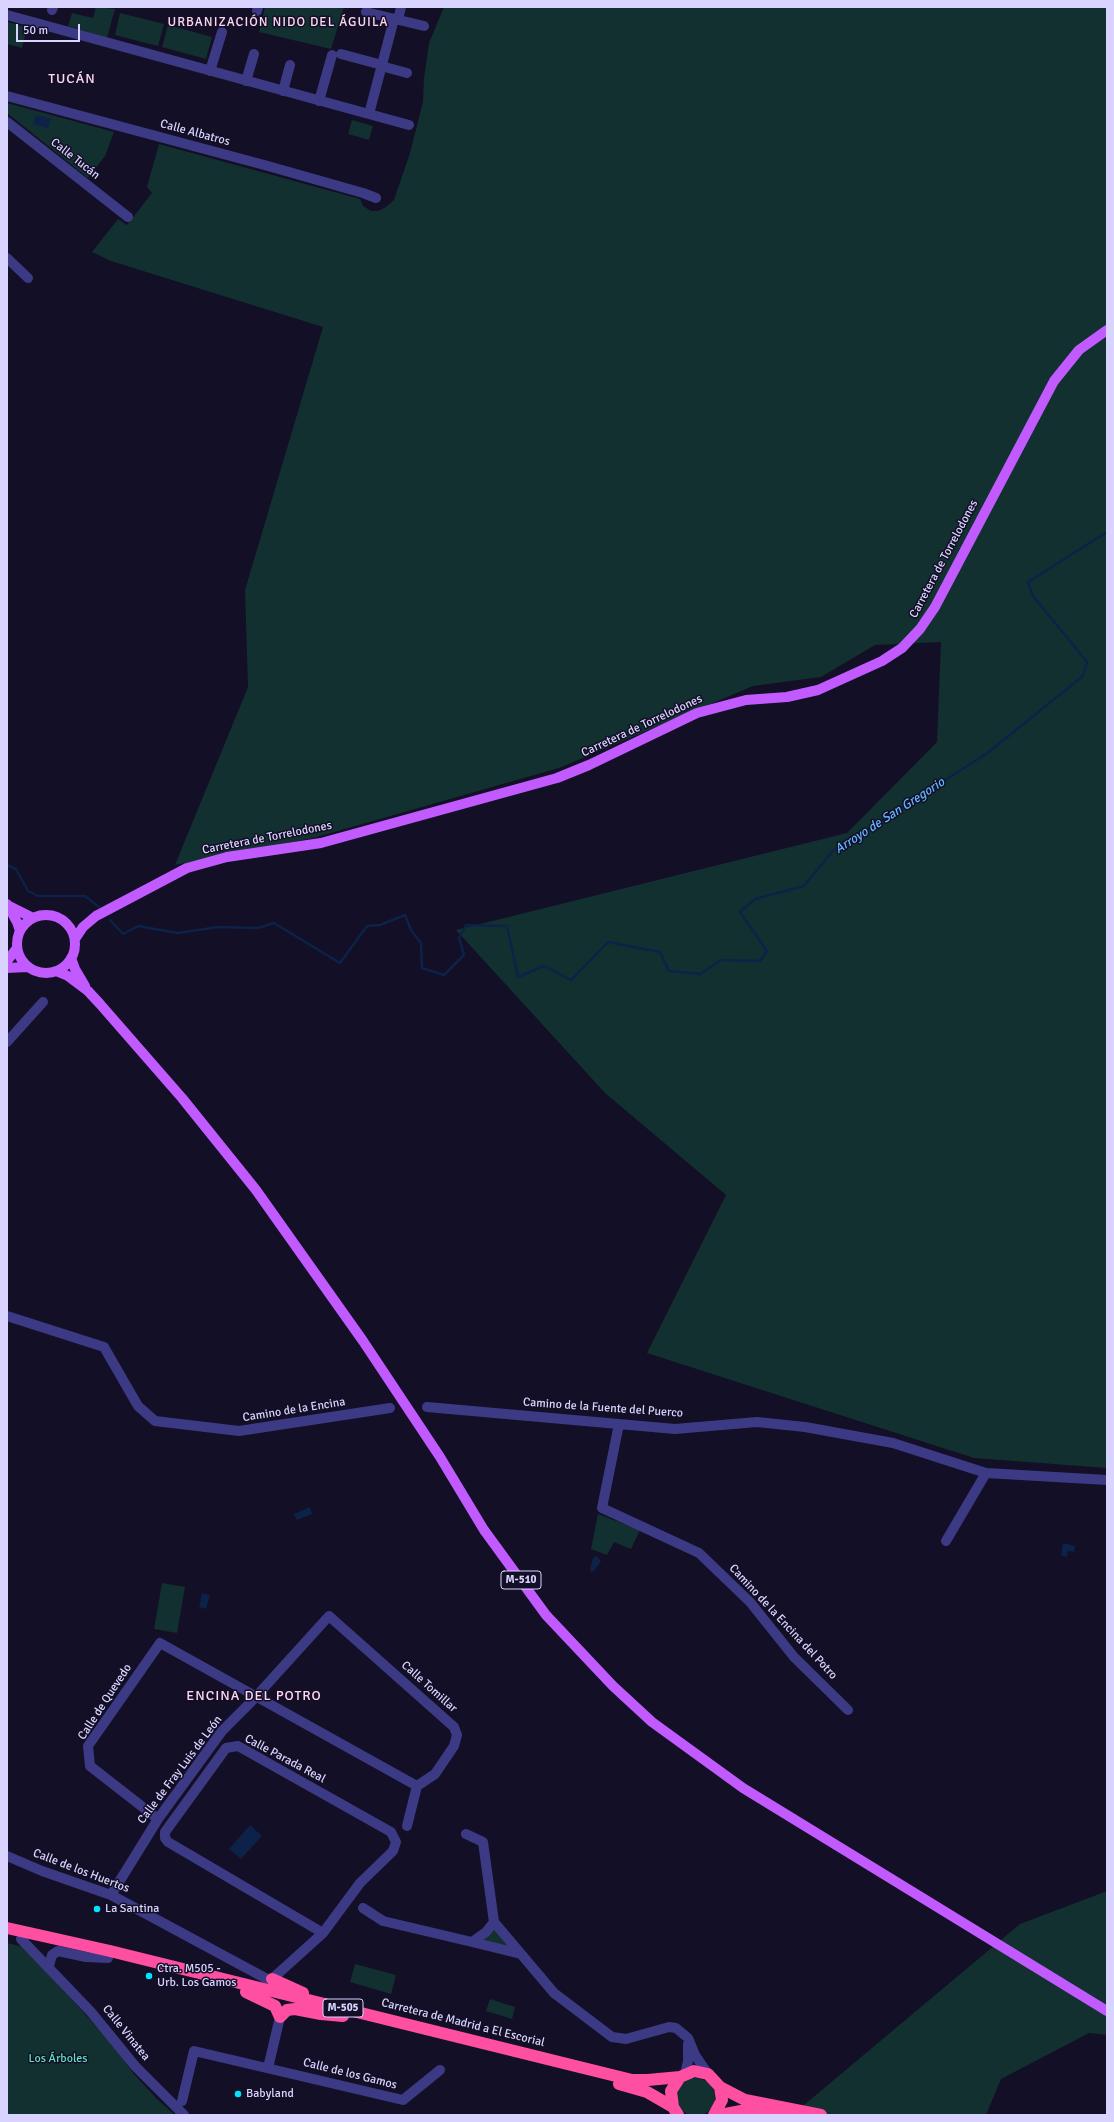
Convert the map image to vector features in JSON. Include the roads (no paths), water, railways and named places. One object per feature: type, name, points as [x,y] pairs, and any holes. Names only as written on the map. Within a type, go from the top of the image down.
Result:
[{"type":"highway","name":"Carretera de Madrid a El Escorial","points":[[12,1932],[108,1958],[630,2087],[647,2092],[676,2111]]},
{"type":"highway","name":"Carretera de Madrid a El Escorial","points":[[12,1932],[320,2002],[632,2080],[648,2080],[682,2076]]},
{"type":"highway","points":[[272,1979],[298,1990],[320,2002]]},
{"type":"highway","points":[[246,1992],[275,2006],[280,2017],[287,2010],[295,2009],[343,2016]]},
{"type":"highway","name":"M-505","points":[[676,2111],[671,2091],[682,2076],[694,2071],[708,2074]]},
{"type":"highway","points":[[708,2074],[720,2087],[746,2100],[821,2115]]},
{"type":"highway","points":[[714,2115],[722,2100],[720,2087]]},
{"type":"highway","points":[[720,2115],[741,2111],[785,2115]]},
{"type":"main road","name":"Carretera de Torrelodones","points":[[65,922],[80,921],[96,916],[187,868],[227,857],[321,843],[557,778],[589,765],[697,713],[746,700],[787,697],[818,690],[882,662],[902,648],[916,634],[935,608],[1054,381],[1079,350],[1107,330]]},
{"type":"main road","points":[[7,905],[33,918]]},
{"type":"main road","points":[[7,905],[17,922],[20,931]]},
{"type":"main road","points":[[44,915],[55,917],[65,922],[75,939],[75,949],[65,966],[56,971],[46,973],[36,972],[27,967],[20,958],[17,948],[20,931],[25,923],[33,918],[44,915]]},
{"type":"main road","name":"Carretera de Torrelodones","points":[[75,939],[83,927],[96,916]]},
{"type":"main road","points":[[7,961],[17,948]]},
{"type":"main road","name":"M-510","points":[[71,958],[75,969],[88,991],[182,1098],[256,1190],[363,1341],[440,1457],[484,1530],[546,1615],[614,1686],[652,1722],[743,1788],[1107,2011]]},
{"type":"main road","points":[[7,968],[27,967]]},
{"type":"main road","name":"M-510","points":[[56,971],[68,976],[88,991]]},
{"type":"street","points":[[369,114],[382,65],[401,7]]},
{"type":"street","points":[[366,12],[424,26]]},
{"type":"street","points":[[10,17],[409,125]]},
{"type":"street","points":[[210,72],[222,32]]},
{"type":"street","points":[[246,81],[254,54]]},
{"type":"street","points":[[320,101],[336,54],[382,65],[407,73]]},
{"type":"street","points":[[282,91],[290,65]]},
{"type":"street","name":"Calle Albatros","points":[[7,96],[261,164],[376,198]]},
{"type":"street","name":"Calle Tucán","points":[[7,122],[128,217]]},
{"type":"street","points":[[7,258],[28,278]]},
{"type":"street","points":[[7,1042],[43,1002]]},
{"type":"street","name":"Camino de la Encina","points":[[7,1316],[104,1347],[138,1406],[156,1421],[239,1431],[390,1408]]},
{"type":"street","name":"Camino de la Fuente del Puerco","points":[[427,1407],[674,1428],[757,1422],[805,1426],[893,1443],[986,1473],[1107,1480]]},
{"type":"street","name":"Camino de la Encina del Potro","points":[[619,1424],[602,1508],[699,1553],[750,1602],[794,1657],[848,1710]]},
{"type":"street","points":[[946,1541],[986,1473]]},
{"type":"street","name":"Calle de Fray Luis de León","points":[[111,1895],[158,1819],[222,1731],[330,1616]]},
{"type":"street","name":"Calle Tomillar","points":[[330,1616],[454,1727],[457,1735],[454,1746],[435,1774],[417,1786]]},
{"type":"street","name":"Calle de Quevedo","points":[[158,1819],[90,1766],[88,1746],[160,1643],[255,1696]]},
{"type":"street","points":[[255,1696],[417,1786],[408,1826]]},
{"type":"street","name":"Calle Parada Real","points":[[272,1979],[322,1933],[360,1883],[393,1851],[396,1842],[392,1832],[238,1746],[226,1748],[166,1832],[165,1838],[168,1842],[307,1922],[322,1933]]},
{"type":"street","points":[[466,1834],[483,1842],[494,1922],[554,1993],[612,2037],[626,2040],[669,2027],[683,2032],[688,2038],[695,2055],[708,2074]]},
{"type":"street","name":"Calle de los Huertos","points":[[7,1856],[42,1871],[111,1895],[267,1979],[272,1979]]},
{"type":"street","points":[[364,1908],[383,1921],[521,1954]]},
{"type":"street","points":[[472,1942],[486,1932],[494,1922]]},
{"type":"street","name":"Calle Vinatea","points":[[12,1932],[49,1966],[91,2012],[135,2066],[184,2115]]},
{"type":"street","points":[[49,1966],[52,1955],[58,1951],[86,1957],[108,1958]]},
{"type":"street","points":[[268,2068],[280,2017]]},
{"type":"street","points":[[682,2076],[688,2061],[688,2038]]},
{"type":"street","name":"Calle de los Gamos","points":[[182,2101],[194,2051],[403,2100],[440,2070]]},
{"type":"water","points":[[36,115],[51,119],[48,128],[33,124]]},
{"type":"water","points":[[310,1507],[312,1514],[297,1520],[294,1514]]},
{"type":"water","points":[[1063,1543],[1075,1546],[1074,1552],[1068,1551],[1067,1557],[1061,1556]]},
{"type":"water","points":[[597,1556],[601,1561],[594,1571],[591,1572],[590,1568],[593,1558]]},
{"type":"water","points":[[202,1593],[210,1595],[206,1609],[199,1607]]},
{"type":"water","points":[[250,1825],[262,1836],[241,1859],[229,1849]]},
{"type":"waterway","name":"Arroyo de San Gregorio","points":[[110,920],[123,934],[138,926],[178,933],[218,927],[258,928],[274,923],[340,963],[367,926],[380,925],[405,915],[411,930],[421,943],[422,968],[444,975],[464,955],[459,938],[466,925],[507,926],[518,977],[544,966],[571,980],[608,942],[660,952],[669,971],[700,974],[721,960],[760,961],[767,951],[740,912],[755,899],[804,886],[832,852],[986,754],[1083,676],[1087,662],[1033,596],[1028,582],[1107,532]]},
{"type":"waterway","name":"Arroyo de San Gregorio","points":[[7,865],[16,869],[28,891],[38,896],[85,896],[99,907]]},
{"type":"place","name":"La Santina","points":[[97,1909]]},
{"type":"place","name":"Ctra. M505 - Urb. Los Gamos","points":[[149,1976]]},
{"type":"place","name":"Babyland","points":[[238,2094]]},
{"type":"district","name":"URBANIZACIÓN NIDO DEL ÁGUILA","points":[[278,23]]},
{"type":"district","name":"TUCÁN","points":[[72,79]]},
{"type":"district","name":"ENCINA DEL POTRO","points":[[254,1696]]},
{"type":"park label","name":"Los Árboles","points":[[58,2059]]}]
